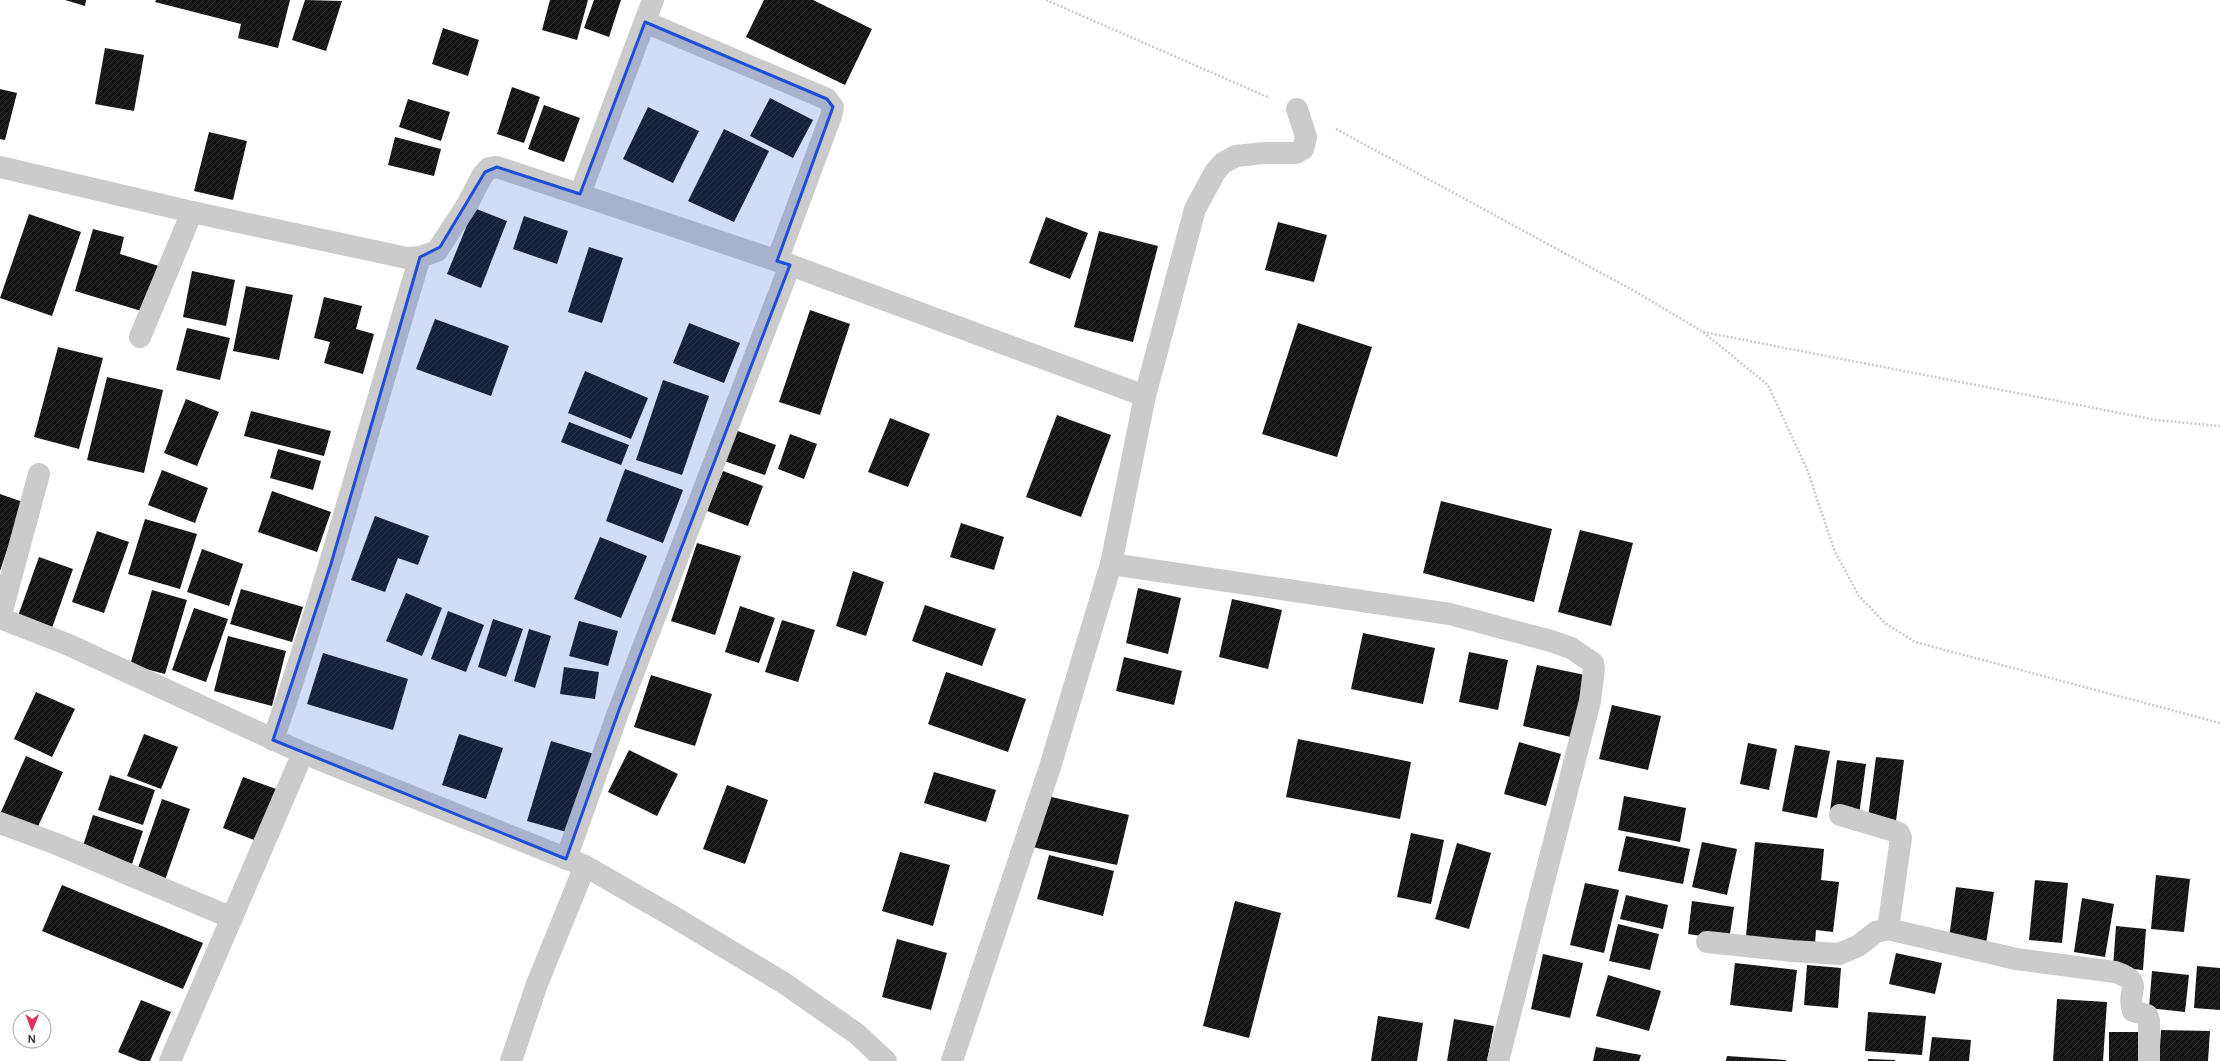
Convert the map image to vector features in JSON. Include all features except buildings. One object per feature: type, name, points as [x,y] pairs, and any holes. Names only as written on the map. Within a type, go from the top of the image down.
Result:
[{"type":"street","points":[[580,194],[653,0]]},
{"type":"street","points":[[511,1061],[576,863],[619,710],[783,263],[832,116],[833,107],[827,99],[645,22]]},
{"type":"street","points":[[952,1061],[1050,767],[1111,564],[1145,396],[1195,209],[1215,172],[1223,163],[1236,156],[1301,151],[1306,137],[1297,109]]},
{"type":"street","points":[[0,167],[192,212],[407,258],[432,254],[440,247],[482,176],[489,168],[497,167],[783,263],[1145,396]]},
{"type":"street","points":[[140,337],[192,212]]},
{"type":"street","points":[[273,740],[331,564],[379,394],[420,257]]},
{"type":"street","points":[[39,474],[0,618],[69,645],[303,753],[576,863],[674,916],[784,983],[857,1034],[886,1061]]},
{"type":"street","points":[[1111,564],[1450,614],[1551,641],[1571,648],[1593,663],[1594,669],[1590,701],[1498,1061]]},
{"type":"street","points":[[170,1061],[303,753]]},
{"type":"street","points":[[1840,815],[1899,833],[1901,838],[1888,929]]},
{"type":"street","points":[[0,823],[59,845],[232,918]]},
{"type":"street","points":[[1707,942],[1792,951],[1839,954],[1858,946],[1876,932],[1888,929],[2016,959],[2115,972],[2128,976],[2132,982],[2133,1011],[2147,1015],[2149,1020],[2149,1061]]},
{"type":"path","points":[[1046,0],[1297,109],[1638,293],[1702,332],[1768,385],[1807,469],[1836,552],[1859,596],[1885,623],[1915,642],[2220,723]]},
{"type":"path","points":[[1702,332],[2156,420],[2220,426]]},
{"type":"highlighted area","points":[[645,22],[827,99],[833,107],[777,261],[790,265],[619,710],[566,859],[273,740],[331,564],[420,257],[440,247],[485,172],[497,167],[580,194]]}]
